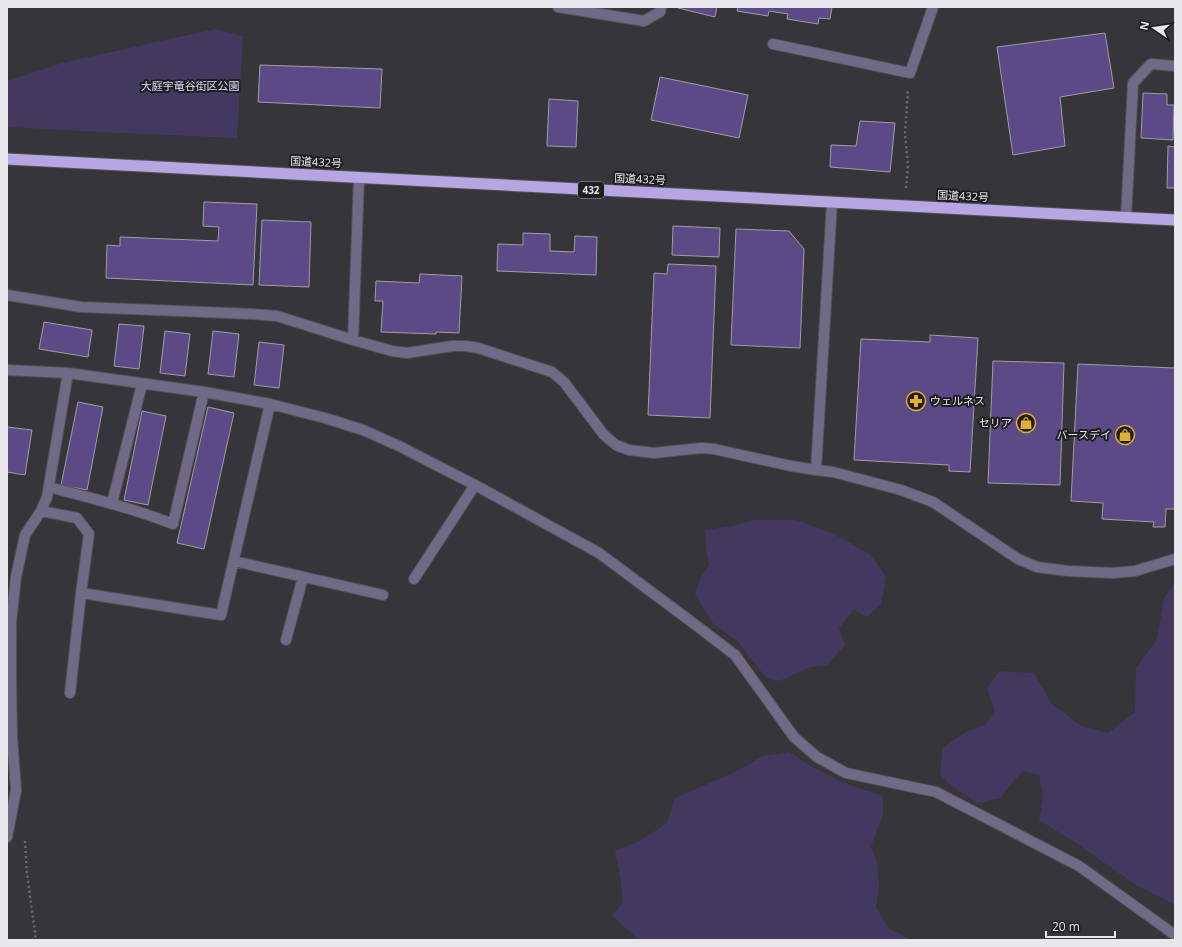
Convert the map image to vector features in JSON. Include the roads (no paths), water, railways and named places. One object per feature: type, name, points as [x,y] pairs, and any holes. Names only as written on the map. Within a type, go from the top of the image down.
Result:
[{"type":"highway","name":"国道432号","points":[[7,159],[1175,220]]},
{"type":"street","points":[[558,7],[644,21],[660,12],[661,7]]},
{"type":"street","points":[[773,44],[910,73],[933,7]]},
{"type":"street","points":[[1126,218],[1133,83],[1151,64],[1175,66]]},
{"type":"street","points":[[353,340],[359,178]]},
{"type":"street","points":[[816,470],[832,202]]},
{"type":"street","points":[[7,295],[81,307],[277,316],[353,340],[392,351],[407,353],[452,346],[478,348],[552,372],[564,382],[604,436],[616,445],[629,450],[654,453],[701,448],[714,449],[791,466],[833,472],[901,490],[933,502],[1018,559],[1037,567],[1113,574],[1135,571],[1175,559]]},
{"type":"street","points":[[7,370],[68,374],[204,392],[270,404],[325,418],[363,430],[399,446],[475,485],[599,553],[735,654],[794,737],[817,757],[846,773],[936,792],[1079,866],[1175,935]]},
{"type":"street","points":[[7,837],[16,790],[12,738],[11,615],[16,577],[25,535],[41,511],[47,497],[68,374]]},
{"type":"street","points":[[112,503],[142,384]]},
{"type":"street","points":[[48,487],[112,503],[173,524],[204,392]]},
{"type":"street","points":[[80,593],[221,616],[270,404]]},
{"type":"street","points":[[414,579],[475,485]]},
{"type":"street","points":[[41,511],[77,518],[89,534],[80,593],[70,693]]},
{"type":"street","points":[[234,561],[383,595]]},
{"type":"street","points":[[286,640],[303,577]]},
{"type":"place","name":"ウェルネス","points":[[916,401]]},
{"type":"place","name":"セリア","points":[[1026,423]]},
{"type":"place","name":"バースデイ","points":[[1125,435]]},
{"type":"park label","name":"大庭宇竜谷街区公園","points":[[190,86]]}]
